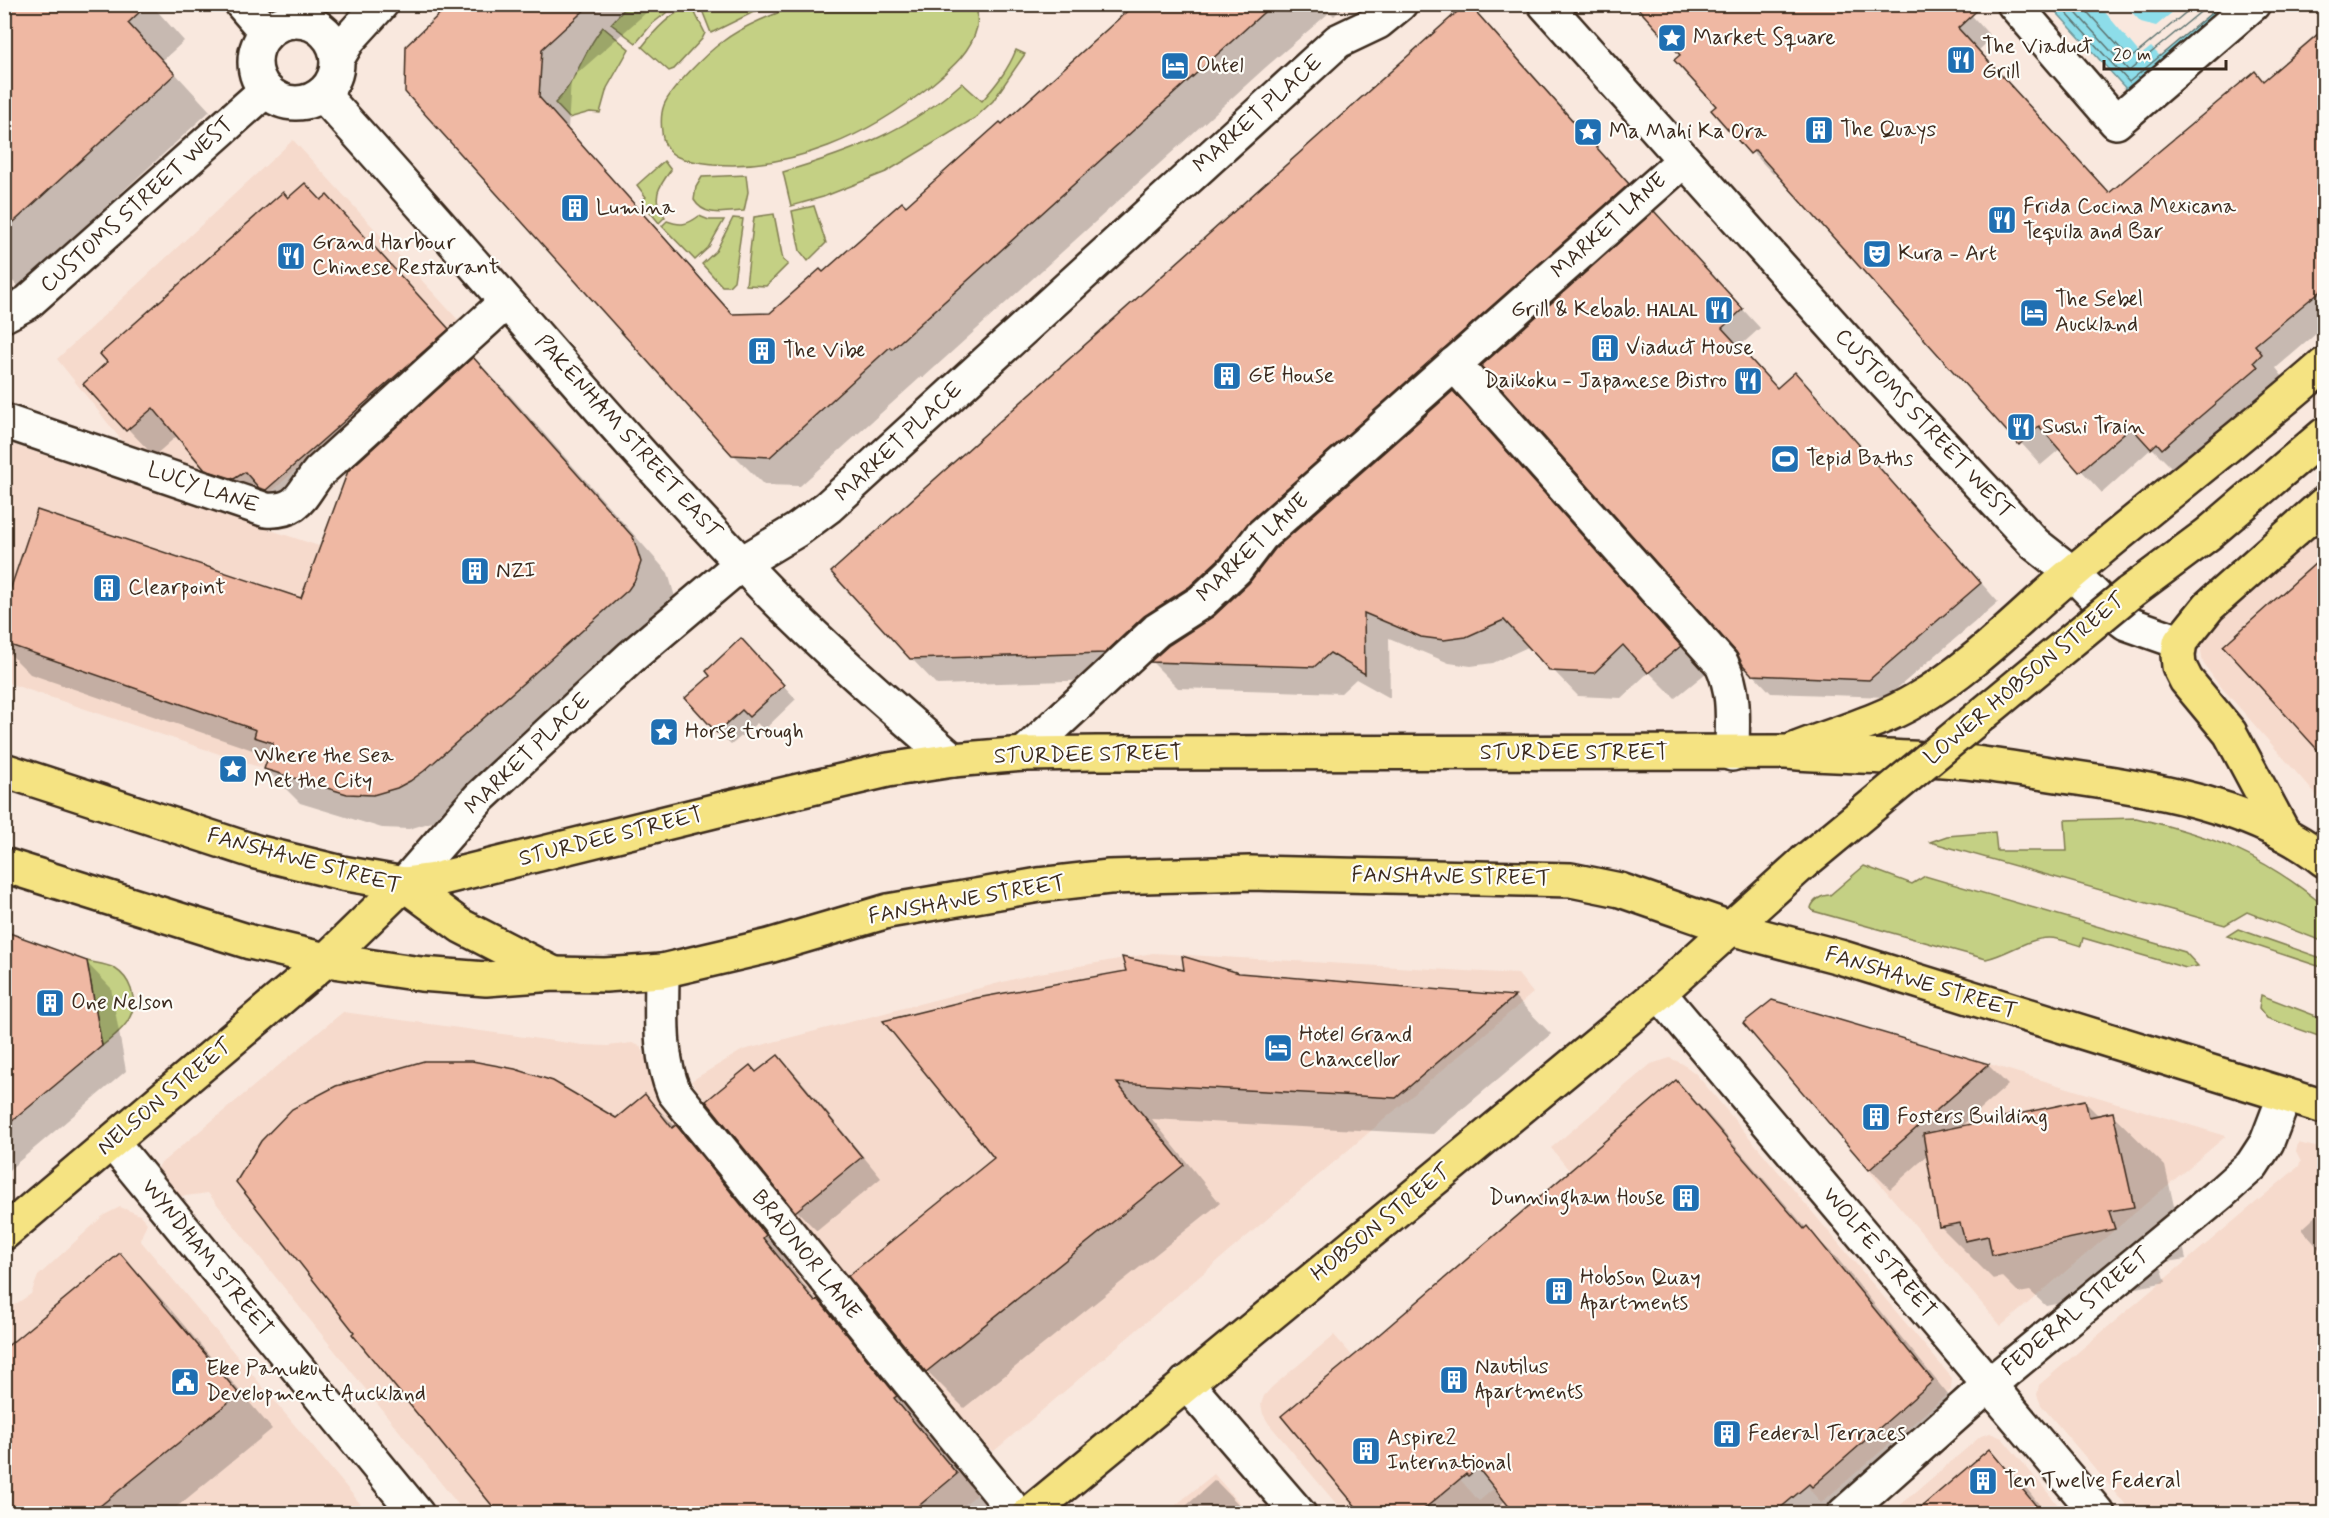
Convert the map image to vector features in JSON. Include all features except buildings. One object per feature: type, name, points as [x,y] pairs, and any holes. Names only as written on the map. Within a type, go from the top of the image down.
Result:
[{"type":"main road","points":[[1786,752],[1888,714],[1916,701],[1986,648],[2072,573],[2325,365]]},
{"type":"main road","name":"LOWER HOBSON STREET","points":[[1730,928],[1803,863],[2129,593],[2208,534],[2325,435]]},
{"type":"main road","points":[[2284,834],[2230,733],[2186,680],[2179,666],[2180,642],[2209,606],[2325,504]]},
{"type":"main road","points":[[1786,752],[1846,757],[1929,759],[2012,768],[2161,791],[2251,819],[2284,834],[2325,860]]},
{"type":"main road","name":"STURDEE STREET","points":[[404,884],[446,877],[877,773],[953,760],[1024,754],[1732,754],[1786,752]]},
{"type":"main road","name":"FANSHAWE STREET","points":[[4,770],[256,852],[342,873],[404,884],[461,926],[554,974]]},
{"type":"main road","name":"FANSHAWE STREET","points":[[4,865],[250,942],[326,960],[421,974],[486,979],[554,974],[605,975],[662,971],[769,946],[888,911],[1039,885],[1109,877],[1250,873],[1550,878],[1592,883],[1620,890],[1730,928],[1840,957],[2325,1107]]},
{"type":"main road","name":"NELSON STREET","points":[[4,1233],[326,960],[404,884]]},
{"type":"main road","name":"HOBSON STREET","points":[[1029,1514],[1659,993],[1730,928]]},
{"type":"street","points":[[242,4],[267,33]]},
{"type":"street","points":[[338,59],[334,46],[317,26],[291,21],[278,25],[267,33],[259,43],[255,55],[259,80],[276,98],[294,103],[312,100],[331,85],[338,59],[349,39],[381,4]]},
{"type":"street","name":"MARKET PLACE","points":[[404,884],[479,798],[631,657],[742,563],[797,530],[828,507],[1338,41],[1378,22],[1400,4]]},
{"type":"street","name":"CUSTOMS STREET WEST","points":[[1545,4],[1877,375],[2035,544],[2072,573],[2109,610],[2126,623],[2180,642]]},
{"type":"street","points":[[2014,4],[2116,122],[2253,4]]},
{"type":"street","name":"CUSTOMS STREET WEST","points":[[4,315],[27,303],[267,90]]},
{"type":"street","name":"PAKENHAM STREET EAST","points":[[322,94],[506,302],[768,591],[859,679],[953,760]]},
{"type":"street","name":"MARKET LANE","points":[[1024,754],[1157,630],[1201,602],[1236,569],[1261,536],[1684,160]]},
{"type":"street","name":"LUCY LANE","points":[[4,421],[266,510],[285,509],[300,500],[319,472],[506,302]]},
{"type":"street","points":[[1454,364],[1722,664],[1733,696],[1732,754]]},
{"type":"street","name":"BRADNOR LANE","points":[[662,971],[664,1056],[667,1075],[674,1092],[1017,1514]]},
{"type":"street","name":"WOLFE STREET","points":[[1659,993],[2098,1514]]},
{"type":"street","name":"FEDERAL STREET","points":[[1844,1514],[1990,1384],[2223,1192],[2252,1165],[2272,1133],[2285,1095]]},
{"type":"street","name":"WYNDHAM STREET","points":[[112,1142],[417,1514]]},
{"type":"street","points":[[1186,1383],[1299,1514]]},
{"type":"shaded area","points":[[293,140],[460,322],[269,494],[122,441],[57,359]]},
{"type":"shaded area","points":[[473,356],[634,538],[641,562],[635,580],[628,590],[424,771],[373,795],[347,794],[246,763],[5,682],[5,442],[319,546],[348,470]]},
{"type":"shaded area","points":[[2324,526],[2324,804],[2216,681],[2203,663],[2201,651],[2203,640],[2211,628]]},
{"type":"shaded area","points":[[1153,953],[1518,974],[1533,993],[993,1452],[927,1383],[691,1081],[743,1050],[1034,974]]},
{"type":"shaded area","points":[[1772,1000],[2226,1136],[2001,1326],[1743,1023]]},
{"type":"shaded area","points":[[343,1012],[583,1045],[608,1046],[632,1043],[640,1046],[651,1069],[977,1487],[977,1494],[954,1514],[465,1513],[208,1193],[178,1197],[158,1175],[157,1170],[160,1164]]},
{"type":"shaded area","points":[[1670,1058],[1696,1074],[1952,1378],[1951,1390],[1946,1395],[1821,1503],[1676,1327],[1688,1316],[1551,1148],[1651,1064]]},
{"type":"shaded area","points":[[2298,1143],[2324,1149],[2324,1513],[2133,1513],[2041,1405],[2037,1395],[2039,1385],[2298,1167],[2301,1162],[2296,1152]]},
{"type":"shaded area","points":[[120,1207],[140,1215],[147,1223],[140,1240],[368,1513],[5,1514],[5,1311],[31,1294],[38,1276],[104,1215]]},
{"type":"shaded area","points":[[1334,1335],[1479,1501],[1560,1434],[1625,1513],[1344,1513],[1269,1424],[1263,1414],[1261,1404],[1264,1396],[1272,1387]]},
{"type":"shaded area","points":[[1990,1433],[2002,1438],[2065,1513],[1890,1514],[1981,1436]]},
{"type":"shaded area","points":[[1214,1474],[1248,1513],[1166,1513]]},
{"type":"green space","points":[[628,5],[676,5],[652,24],[636,43],[611,24]]},
{"type":"green space","points":[[691,5],[705,33],[674,69],[669,71],[642,47],[664,23]]},
{"type":"green space","points":[[700,5],[768,5],[711,33]]},
{"type":"green space","points":[[799,5],[977,5],[977,27],[965,53],[930,86],[882,120],[828,146],[771,162],[742,165],[691,161],[671,153],[666,147],[663,136],[662,111],[681,80],[722,42],[740,30]]},
{"type":"green space","points":[[603,27],[629,49],[607,88],[600,113],[590,112],[569,118],[555,103],[569,86]]},
{"type":"green space","points":[[1016,50],[1025,54],[993,101],[975,118],[886,172],[823,197],[791,206],[783,172],[878,138],[921,114],[962,83],[982,101],[1001,77]]},
{"type":"green space","points":[[664,161],[671,170],[658,193],[658,204],[665,217],[659,223],[641,201],[646,197],[637,185]]},
{"type":"green space","points":[[746,175],[748,192],[744,211],[710,212],[694,200],[696,187],[702,177]]},
{"type":"green space","points":[[814,206],[826,243],[808,261],[800,251],[792,211]]},
{"type":"green space","points":[[774,214],[783,260],[788,264],[766,286],[746,285],[754,217]]},
{"type":"green space","points":[[699,216],[709,220],[724,220],[708,248],[695,260],[662,226],[667,221],[676,224],[687,223]]},
{"type":"green space","points":[[733,218],[743,219],[734,281],[729,286],[722,286],[702,264],[716,251]]},
{"type":"green space","points":[[2136,818],[2213,840],[2258,860],[2280,873],[2324,906],[2324,942],[2247,912],[2225,925],[1930,842],[1947,836],[1995,832],[1997,851],[2067,851],[2065,820]]},
{"type":"green space","points":[[1864,866],[1912,884],[1925,876],[2185,952],[2198,966],[2186,968],[2083,938],[2081,946],[2057,939],[2041,939],[1986,959],[1813,911],[1811,908],[1816,900],[1830,895]]},
{"type":"green space","points":[[2238,929],[2324,959],[2324,968],[2227,936]]},
{"type":"green space","points":[[87,961],[114,968],[120,972],[131,989],[133,999],[131,1015],[127,1022],[102,1046]]},
{"type":"green space","points":[[2261,995],[2324,1019],[2324,1038],[2267,1018],[2259,1008]]},
{"type":"water","points":[[2050,5],[2231,5],[2128,91]]},
{"type":"pier","points":[[2099,5],[2125,5],[2141,22],[2156,26],[2181,5],[2215,5],[2216,9],[2160,56],[2151,47],[2141,55]]},
{"type":"place","name":"Market Square","points":[[1672,38]]},
{"type":"place","name":"The Viaduct Grill","points":[[1961,60]]},
{"type":"place","name":"Ohtel","points":[[1175,66]]},
{"type":"place","name":"The Quays","points":[[1819,130]]},
{"type":"place","name":"Ma Mahi Ka Ora","points":[[1588,132]]},
{"type":"place","name":"Lumina","points":[[575,208]]},
{"type":"place","name":"Frida Cocina Mexicana Tequila and Bar","points":[[2002,220]]},
{"type":"place","name":"Kura - Art","points":[[1877,254]]},
{"type":"place","name":"Grand Harbour Chinese Restaurant","points":[[291,256]]},
{"type":"place","name":"Grill & Kebab. ʜᴀʟᴀʟ","points":[[1719,310]]},
{"type":"place","name":"The Sebel Auckland","points":[[2034,313]]},
{"type":"place","name":"Viaduct House","points":[[1605,348]]},
{"type":"place","name":"The Vibe","points":[[762,351]]},
{"type":"place","name":"GE House","points":[[1227,376]]},
{"type":"place","name":"Daikoku - Japanese Bistro","points":[[1748,381]]},
{"type":"place","name":"Sushi Train","points":[[2021,427]]},
{"type":"place","name":"Tepid Baths","points":[[1785,459]]},
{"type":"place","name":"NZI","points":[[475,571]]},
{"type":"place","name":"Clearpoint","points":[[107,588]]},
{"type":"place","name":"Horse trough","points":[[664,732]]},
{"type":"place","name":"Where the Sea Met the City","points":[[233,769]]},
{"type":"place","name":"One Nelson","points":[[50,1003]]},
{"type":"place","name":"Hotel Grand Chancellor","points":[[1278,1048]]},
{"type":"place","name":"Fosters Building","points":[[1876,1117]]},
{"type":"place","name":"Dunningham House","points":[[1686,1198]]},
{"type":"place","name":"Hobson Quay Apartments","points":[[1559,1291]]},
{"type":"place","name":"Nautilus Apartments","points":[[1454,1380]]},
{"type":"place","name":"Eke Panuku Development Auckland","points":[[185,1382]]},
{"type":"place","name":"Federal Terraces","points":[[1727,1434]]},
{"type":"place","name":"Aspire2 International","points":[[1366,1451]]},
{"type":"place","name":"Ten Twelve Federal","points":[[1983,1481]]}]
